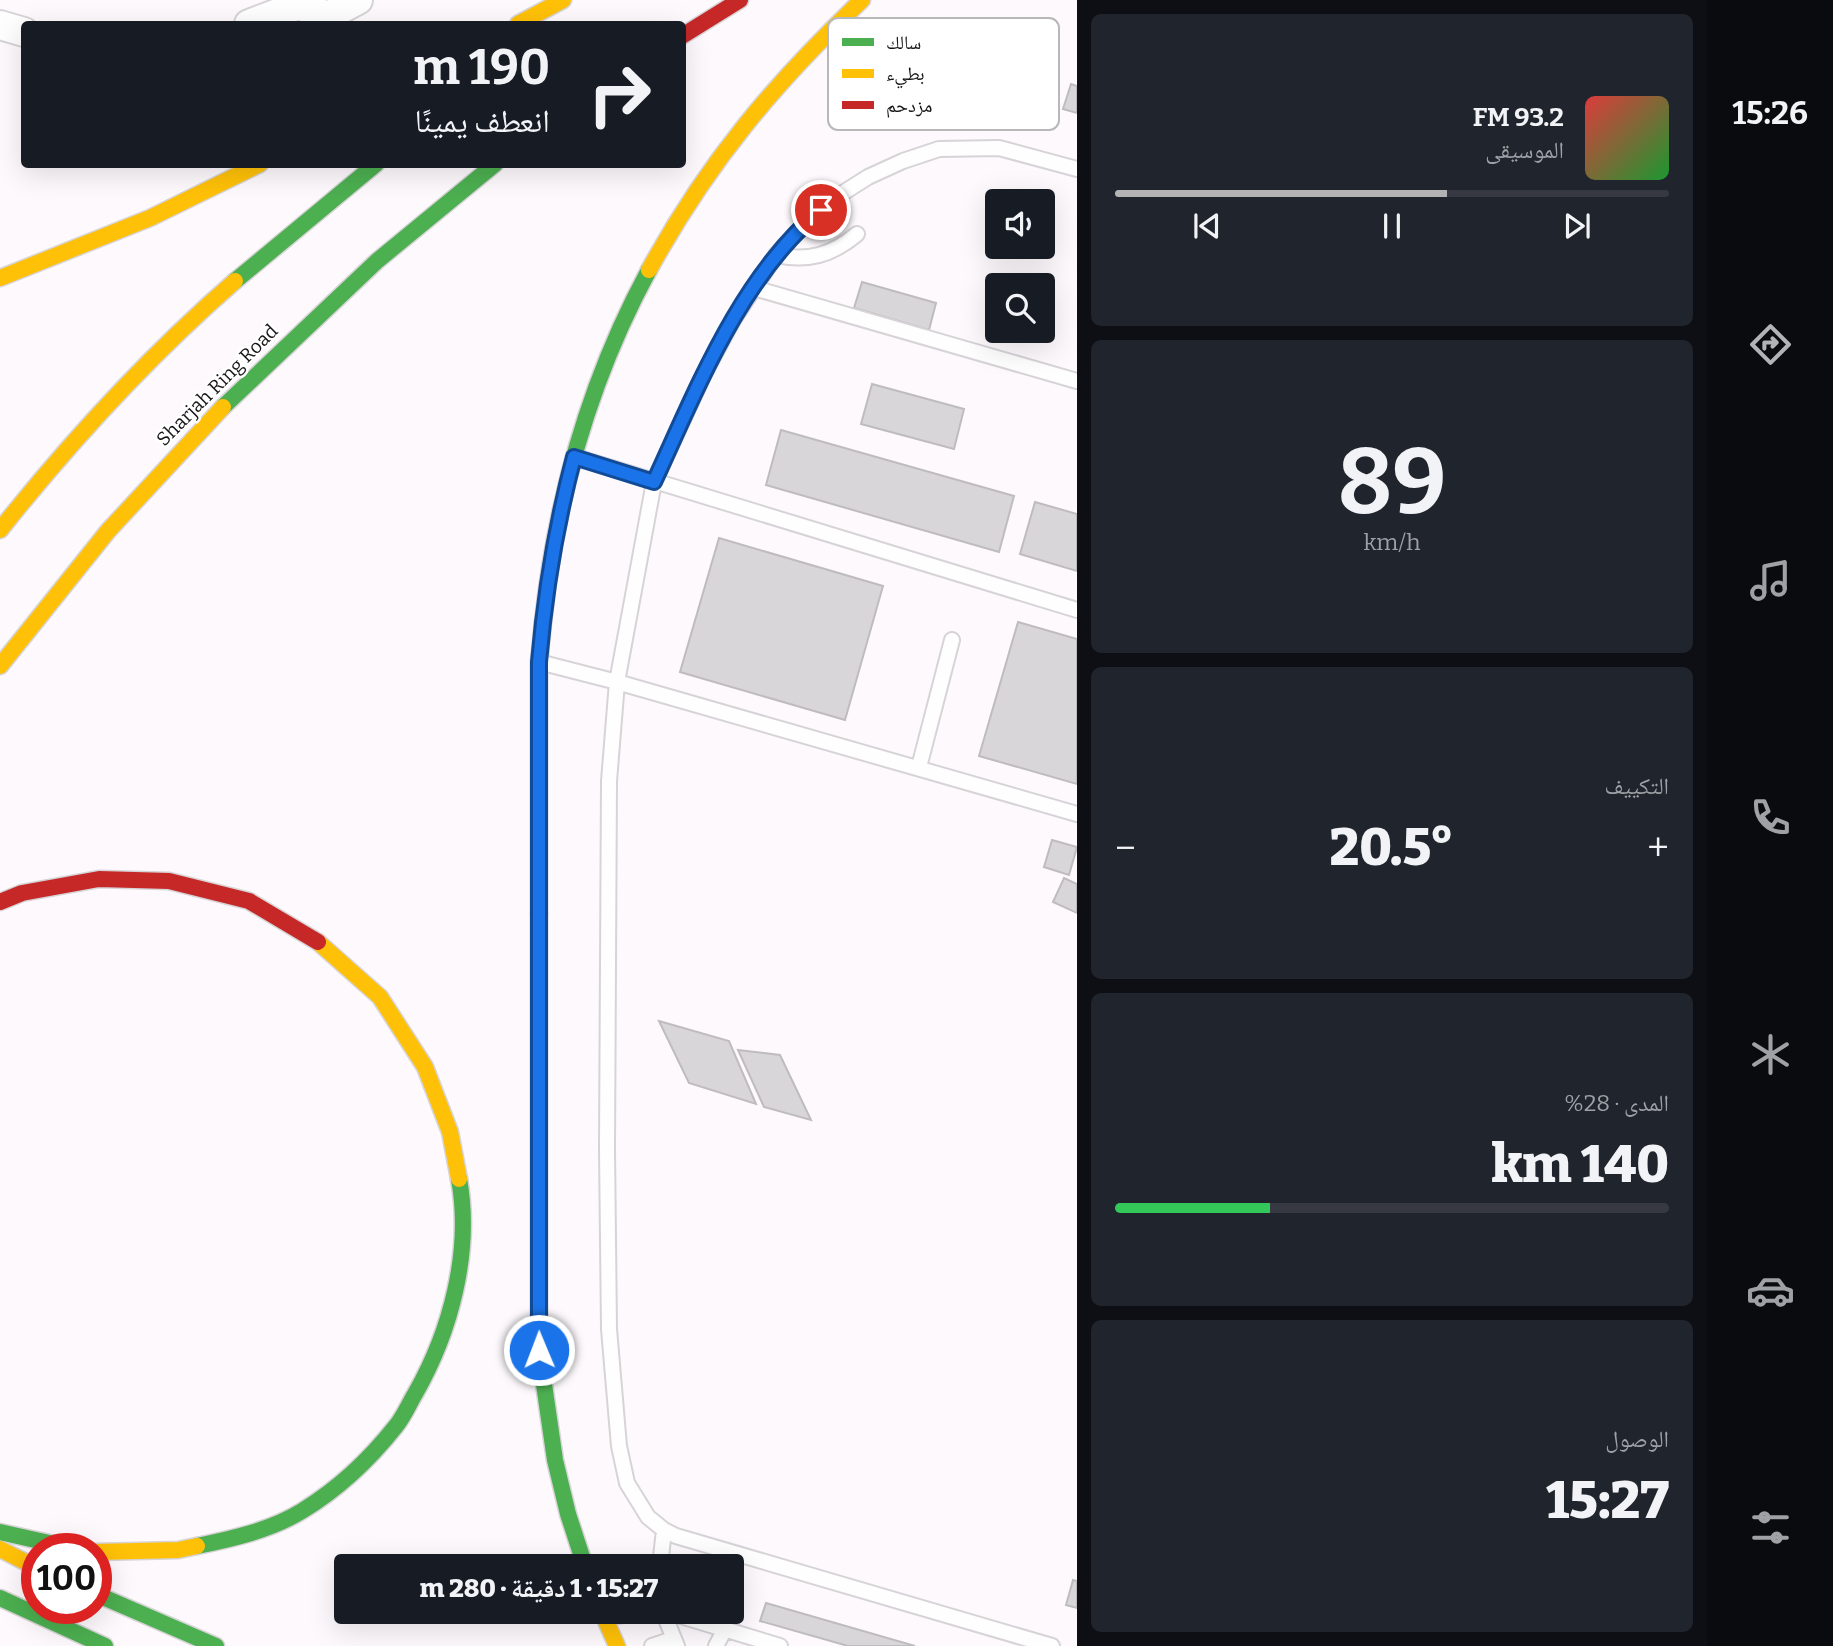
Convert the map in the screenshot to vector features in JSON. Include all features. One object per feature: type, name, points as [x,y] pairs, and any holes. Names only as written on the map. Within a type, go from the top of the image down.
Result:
[{"type":"main road","points":[[524,21],[563,0]]},
{"type":"main road","points":[[551,21],[576,0]]},
{"type":"main road","points":[[686,34],[740,0]]},
{"type":"main road","points":[[842,18],[862,0]]},
{"type":"main road","points":[[581,1554],[561,1491],[551,1445],[539,1350],[539,662],[551,558],[574,457],[602,371],[619,329],[674,223],[712,165],[777,83],[828,31]]},
{"type":"main road","points":[[0,278],[127,228],[252,168]]},
{"type":"main road","points":[[0,530],[83,433],[154,359],[228,288],[371,168]]},
{"type":"main road","name":"Sharjah Ring Road","points":[[0,666],[75,570],[209,421],[387,250],[490,168]]},
{"type":"main road","points":[[0,902],[22,893],[99,879],[169,881],[250,901],[322,944],[380,997],[425,1067],[450,1132],[461,1192],[461,1251],[450,1314],[429,1369],[398,1424],[354,1473],[301,1512],[239,1538],[178,1550],[112,1552]]},
{"type":"main road","points":[[0,1532],[21,1538]]},
{"type":"main road","points":[[0,1549],[21,1560]]},
{"type":"main road","points":[[0,1598],[105,1646]]},
{"type":"main road","points":[[112,1601],[216,1646]]},
{"type":"main road","points":[[607,1624],[617,1646]]},
{"type":"street","points":[[258,21],[312,0]]},
{"type":"street","points":[[319,21],[358,0]]},
{"type":"street","points":[[0,25],[21,31]]},
{"type":"lane","points":[[1052,1646],[691,1542],[663,1530],[648,1517],[627,1483],[622,1464],[609,1329],[609,794],[617,682],[654,482],[704,374],[733,320],[776,255],[806,223],[846,191],[868,177],[903,161],[939,149],[999,148],[1077,169]]},
{"type":"lane","points":[[776,255],[804,259],[819,257],[839,248],[857,234]]},
{"type":"lane","points":[[754,288],[1077,381]]},
{"type":"lane","points":[[574,457],[1077,610]]},
{"type":"lane","points":[[919,767],[952,640]]},
{"type":"lane","points":[[539,662],[919,767],[1077,814]]},
{"type":"lane","points":[[661,1554],[663,1530]]},
{"type":"lane","points":[[652,1646],[675,1642],[668,1624]]},
{"type":"lane","points":[[707,1624],[780,1646]]},
{"type":"lane","points":[[716,1646],[726,1629]]},
{"type":"building","points":[[1071,84],[1077,86],[1077,113],[1063,109]]},
{"type":"building","points":[[862,282],[936,303],[929,330],[854,308]]},
{"type":"building","points":[[872,384],[964,409],[954,449],[861,424]]},
{"type":"building","points":[[781,430],[1014,496],[999,552],[766,485]]},
{"type":"building","points":[[1035,502],[1077,514],[1077,571],[1020,554]]},
{"type":"building","points":[[719,538],[883,586],[845,720],[680,672]]},
{"type":"building","points":[[1018,622],[1077,639],[1077,784],[979,756]]},
{"type":"building","points":[[1052,840],[1077,847],[1069,875],[1044,867]]},
{"type":"building","points":[[1064,878],[1077,884],[1077,913],[1053,902]]},
{"type":"building","points":[[659,1021],[729,1041],[756,1104],[689,1083]]},
{"type":"building","points":[[738,1050],[780,1055],[811,1120],[764,1107]]},
{"type":"building","points":[[1073,1580],[1077,1581],[1077,1608],[1066,1605]]},
{"type":"building","points":[[766,1603],[915,1646],[848,1646],[760,1621]]},
{"type":"traffic: fast","points":[[235,281],[371,168]]},
{"type":"traffic: fast","points":[[223,407],[377,261],[490,168]]},
{"type":"traffic: fast","points":[[543,622],[557,530],[579,441],[609,354],[649,270]]},
{"type":"traffic: fast","points":[[539,914],[539,1350],[555,1460],[581,1554]]},
{"type":"traffic: fast","points":[[197,1546],[264,1529],[302,1511],[353,1473],[399,1422],[428,1370],[439,1344],[455,1290],[463,1234],[459,1179]]},
{"type":"traffic: fast","points":[[0,1532],[21,1537]]},
{"type":"traffic: fast","points":[[0,1598],[105,1646]]},
{"type":"traffic: fast","points":[[112,1601],[216,1646]]},
{"type":"traffic: slow","points":[[524,21],[563,0]]},
{"type":"traffic: slow","points":[[843,18],[862,0]]},
{"type":"traffic: slow","points":[[649,270],[671,231],[719,159],[771,94],[828,33]]},
{"type":"traffic: slow","points":[[0,278],[150,218],[252,168]]},
{"type":"traffic: slow","points":[[0,530],[112,400],[172,339],[235,281]]},
{"type":"traffic: slow","points":[[0,666],[108,531],[223,407]]},
{"type":"traffic: slow","points":[[318,942],[380,997],[425,1067],[450,1132],[459,1179]]},
{"type":"traffic: slow","points":[[112,1552],[178,1550],[197,1546]]},
{"type":"traffic: slow","points":[[0,1549],[21,1560]]},
{"type":"traffic: slow","points":[[607,1624],[617,1646]]},
{"type":"traffic: jam","points":[[686,34],[740,0]]},
{"type":"traffic: jam","points":[[539,914],[539,662],[543,622]]},
{"type":"traffic: jam","points":[[0,902],[22,893],[99,879],[169,881],[249,901],[318,942]]},
{"type":"route","points":[[539,1350],[539,662],[551,558],[561,507],[574,457],[654,482],[704,374],[733,320],[776,255],[821,210]]}]
